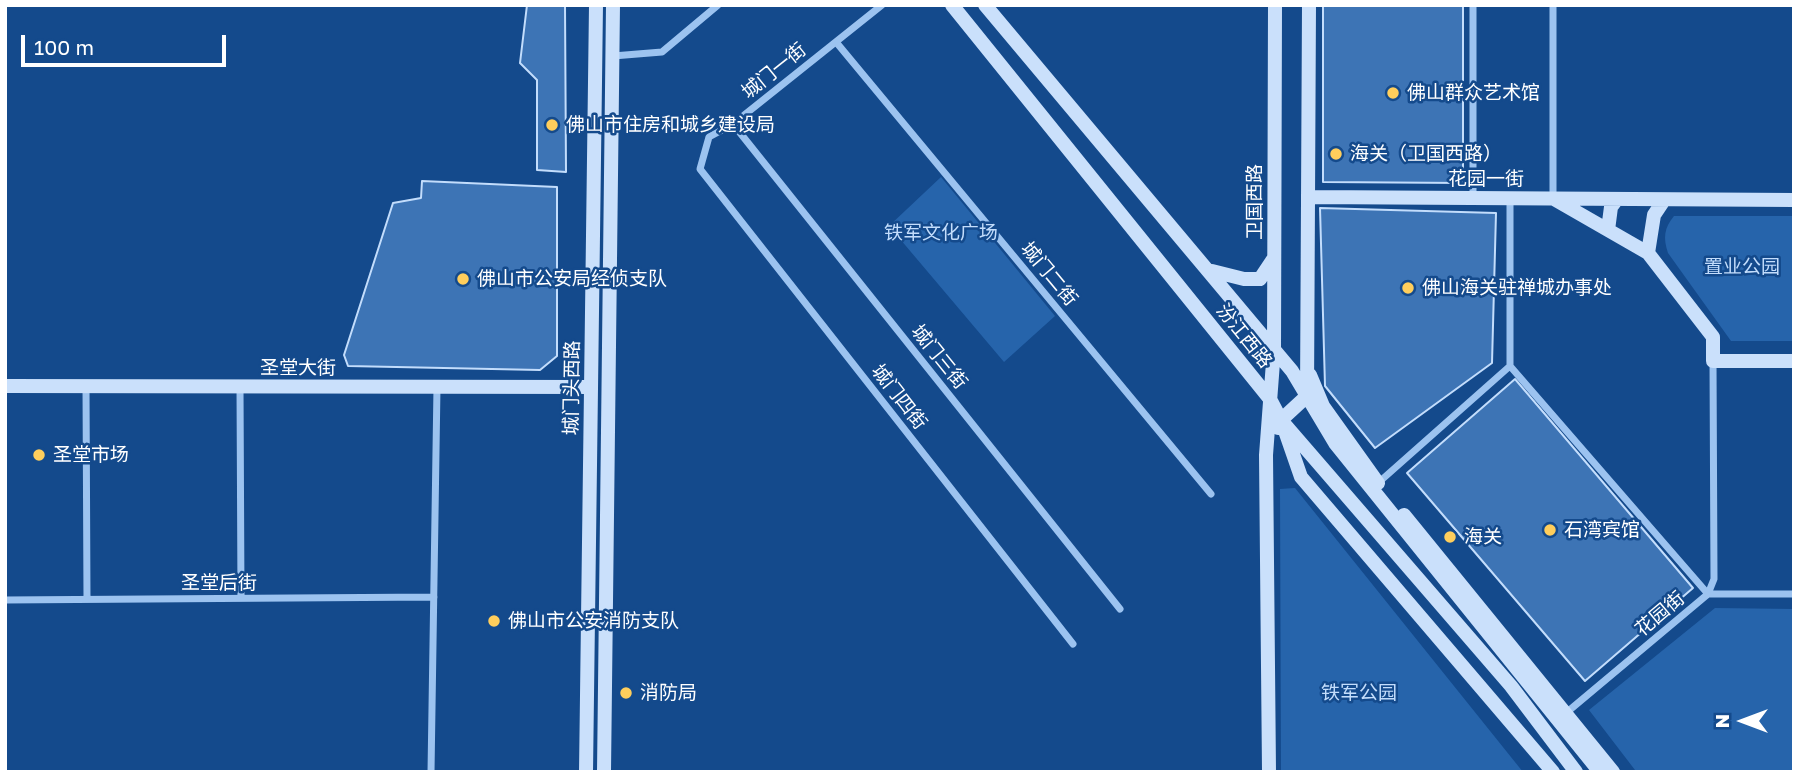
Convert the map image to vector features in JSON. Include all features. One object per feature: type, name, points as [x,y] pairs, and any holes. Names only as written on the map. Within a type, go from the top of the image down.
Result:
[{"type":"main road","name":"城门头西路","points":[[586,772],[596,5]]},
{"type":"main road","name":"城门头西路","points":[[604,772],[613,5]]},
{"type":"main road","name":"汾江西路","points":[[952,5],[1270,400],[1281,420],[1449,614],[1517,682]]},
{"type":"main road","name":"汾江西路","points":[[985,5],[1212,271],[1274,349],[1335,443],[1371,482],[1517,682]]},
{"type":"main road","name":"卫国西路","points":[[1266,455],[1274,349],[1275,5]]},
{"type":"main road","points":[[1269,772],[1266,455],[1281,420],[1307,396],[1310,5]]},
{"type":"main road","name":"花园一街","points":[[1310,197],[1794,200]]},
{"type":"main road","points":[[1553,198],[1648,253],[1713,337],[1713,361],[1794,361]]},
{"type":"main road","points":[[1608,230],[1611,207],[1617,200]]},
{"type":"main road","points":[[1648,253],[1654,215],[1664,200]]},
{"type":"main road","points":[[1212,271],[1244,279],[1260,279],[1274,257]]},
{"type":"main road","points":[[1307,368],[1323,406],[1371,482],[1613,772]]},
{"type":"main road","name":"圣堂大街","points":[[5,386],[591,387]]},
{"type":"main road","points":[[1281,420],[1301,477],[1553,772]]},
{"type":"main road","points":[[1413,607],[1414,574]]},
{"type":"main road","points":[[1413,607],[1449,614]]},
{"type":"main road","points":[[1517,682],[1576,772]]},
{"type":"main road","points":[[1517,682],[1600,772]]},
{"type":"street","points":[[612,56],[662,52],[718,5]]},
{"type":"street","name":"城门一街","points":[[700,169],[709,137],[733,124],[882,5]]},
{"type":"street","points":[[1473,5],[1474,198]]},
{"type":"street","points":[[1553,5],[1553,198]]},
{"type":"street","name":"城门二街","points":[[836,41],[1211,494]]},
{"type":"street","name":"城门三街","points":[[733,124],[1120,609]]},
{"type":"street","name":"城门四街","points":[[700,169],[1073,644]]},
{"type":"street","points":[[1510,198],[1510,366],[1708,594],[1714,579],[1713,361]]},
{"type":"street","points":[[1371,482],[1510,366]]},
{"type":"street","points":[[86,386],[87,599]]},
{"type":"street","points":[[240,387],[241,598]]},
{"type":"street","points":[[431,772],[436,387]]},
{"type":"street","name":"花园街","points":[[1566,713],[1708,594],[1794,594]]},
{"type":"street","name":"圣堂后街","points":[[5,600],[434,597]]},
{"type":"green space","name":"铁军文化广场","points":[[941,177],[1055,316],[1004,362],[889,226]]},
{"type":"green space","name":"置业公园","points":[[1674,216],[1794,216],[1794,341],[1731,341],[1668,253],[1665,233]]},
{"type":"green space","name":"铁军公园","points":[[1295,488],[1523,772],[1281,772],[1280,489]]},
{"type":"green space","points":[[1715,608],[1794,609],[1794,772],[1640,772],[1635,770],[1589,710]]},
{"type":"building","name":"佛山市住房和城乡建设局","points":[[527,5],[565,5],[566,172],[537,170],[537,80],[520,63]]},
{"type":"building","name":"佛山群众艺术馆","points":[[1323,5],[1463,5],[1463,183],[1323,182]]},
{"type":"building","name":"佛山市公安局经侦支队","points":[[422,181],[557,187],[557,356],[540,370],[348,366],[344,355],[393,203],[421,198]]},
{"type":"building","name":"佛山海关驻禅城办事处","points":[[1320,208],[1496,213],[1492,363],[1375,448],[1325,386]]},
{"type":"building","name":"石湾宾馆","points":[[1515,379],[1693,588],[1585,681],[1407,473]]},
{"type":"place","name":"佛山群众艺术馆","points":[[1393,93]]},
{"type":"place","name":"佛山市住房和城乡建设局","points":[[552,125]]},
{"type":"place","name":"海关（卫国西路）","points":[[1336,154]]},
{"type":"place","name":"佛山市公安局经侦支队","points":[[463,279]]},
{"type":"place","name":"佛山海关驻禅城办事处","points":[[1408,288]]},
{"type":"place","name":"圣堂市场","points":[[39,455]]},
{"type":"place","name":"石湾宾馆","points":[[1550,530]]},
{"type":"place","name":"海关","points":[[1450,537]]},
{"type":"place","name":"佛山市公安消防支队","points":[[494,621]]},
{"type":"place","name":"消防局","points":[[626,693]]}]
